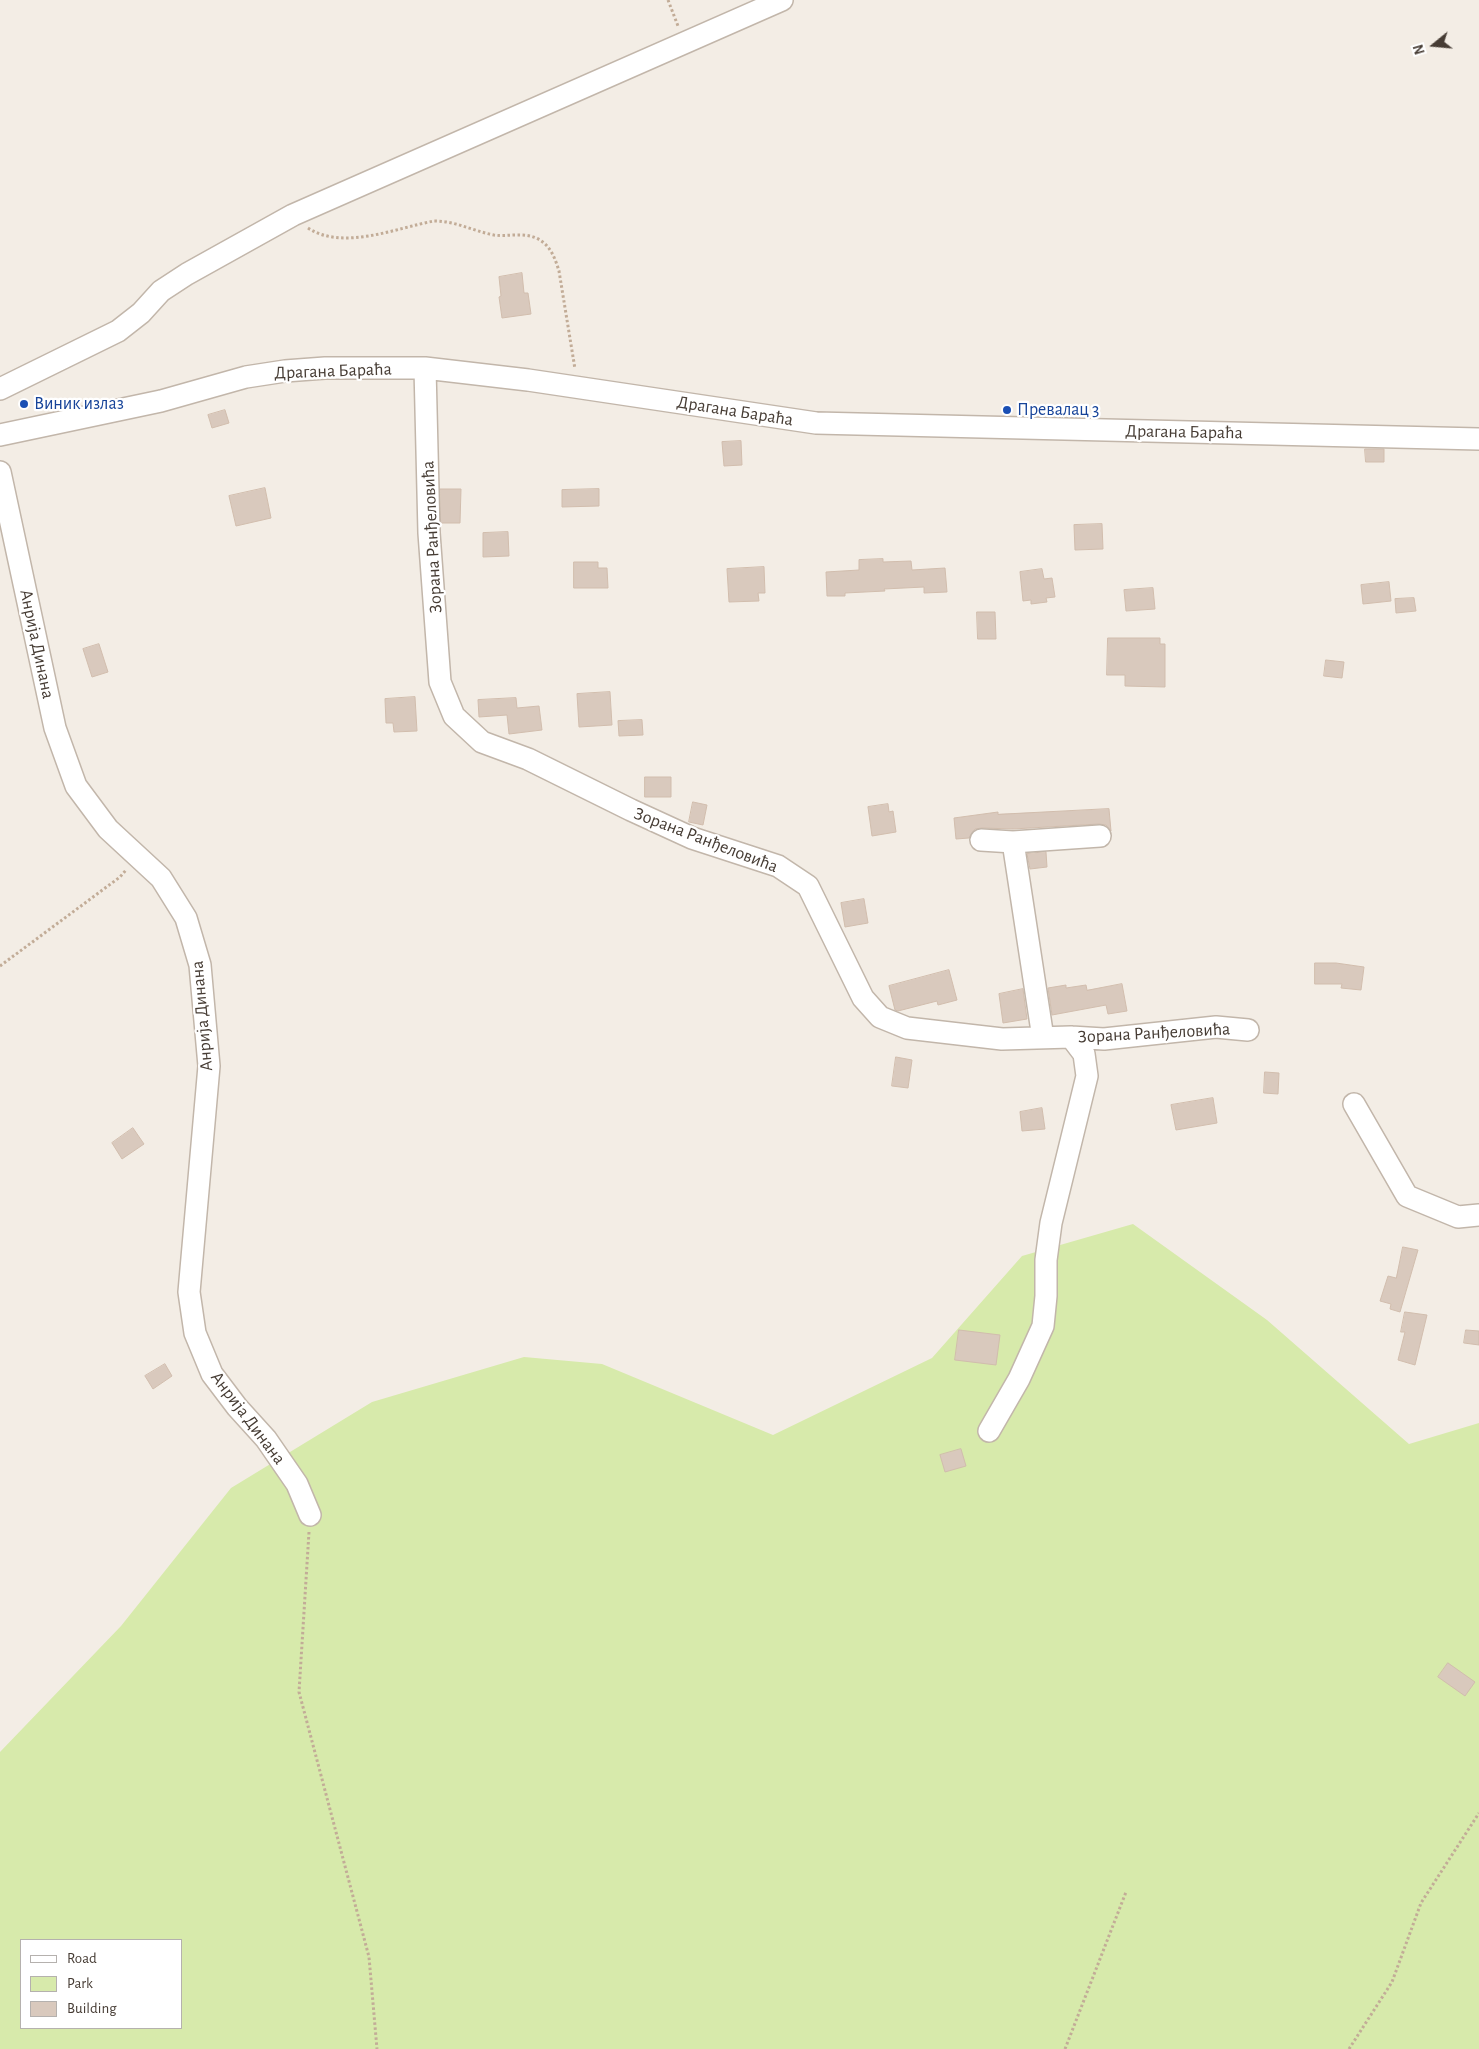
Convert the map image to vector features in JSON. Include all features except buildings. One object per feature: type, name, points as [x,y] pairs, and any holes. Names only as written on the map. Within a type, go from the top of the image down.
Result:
[{"type":"street","points":[[0,389],[118,331],[141,314],[161,292],[188,274],[293,215],[782,0]]},
{"type":"street","name":"Драгана Бараћа","points":[[0,434],[161,402],[256,375],[325,368],[425,368],[578,387],[816,423],[1479,438]]},
{"type":"street","name":"Зорана Ранђеловића","points":[[425,368],[429,533],[440,682],[454,716],[482,742],[528,759],[692,838],[778,866],[808,886],[863,998],[880,1017],[907,1028],[1002,1039],[1071,1037],[1104,1039],[1216,1027],[1248,1030]]},
{"type":"street","name":"Анрија Динана","points":[[0,472],[55,728],[76,786],[108,829],[161,878],[186,918],[200,965],[209,1066],[189,1292],[195,1333],[212,1374],[237,1407],[266,1439],[297,1484],[310,1515]]},
{"type":"street","points":[[981,840],[1013,842],[1100,836]]},
{"type":"street","points":[[1013,842],[1043,1038]]},
{"type":"street","points":[[989,1431],[1019,1379],[1043,1326],[1046,1296],[1046,1260],[1051,1223],[1087,1076],[1084,1054],[1071,1037]]},
{"type":"street","points":[[1354,1104],[1407,1196],[1458,1217],[1479,1215]]},
{"type":"path","points":[[668,0],[684,43]]},
{"type":"path","points":[[293,215],[309,229],[324,236],[346,239],[434,221],[446,221],[495,235],[524,235],[536,238],[547,246],[554,256],[559,271],[578,387]]},
{"type":"path","points":[[0,966],[120,877],[137,856]]},
{"type":"path","points":[[310,1515],[299,1692],[369,1957],[377,2049]]},
{"type":"path","points":[[1349,2049],[1392,1982],[1421,1903],[1479,1813]]},
{"type":"path","points":[[1065,2049],[1126,1892]]},
{"type":"green space","points":[[1133,1224],[1267,1320],[1409,1444],[1479,1423],[1479,2049],[0,2049],[0,1752],[121,1626],[231,1488],[372,1402],[524,1357],[602,1364],[773,1435],[932,1358],[1022,1256]]},
{"type":"place","name":"Виник излаз","points":[[24,404]]},
{"type":"place","name":"Превалац 3","points":[[1007,410]]}]
